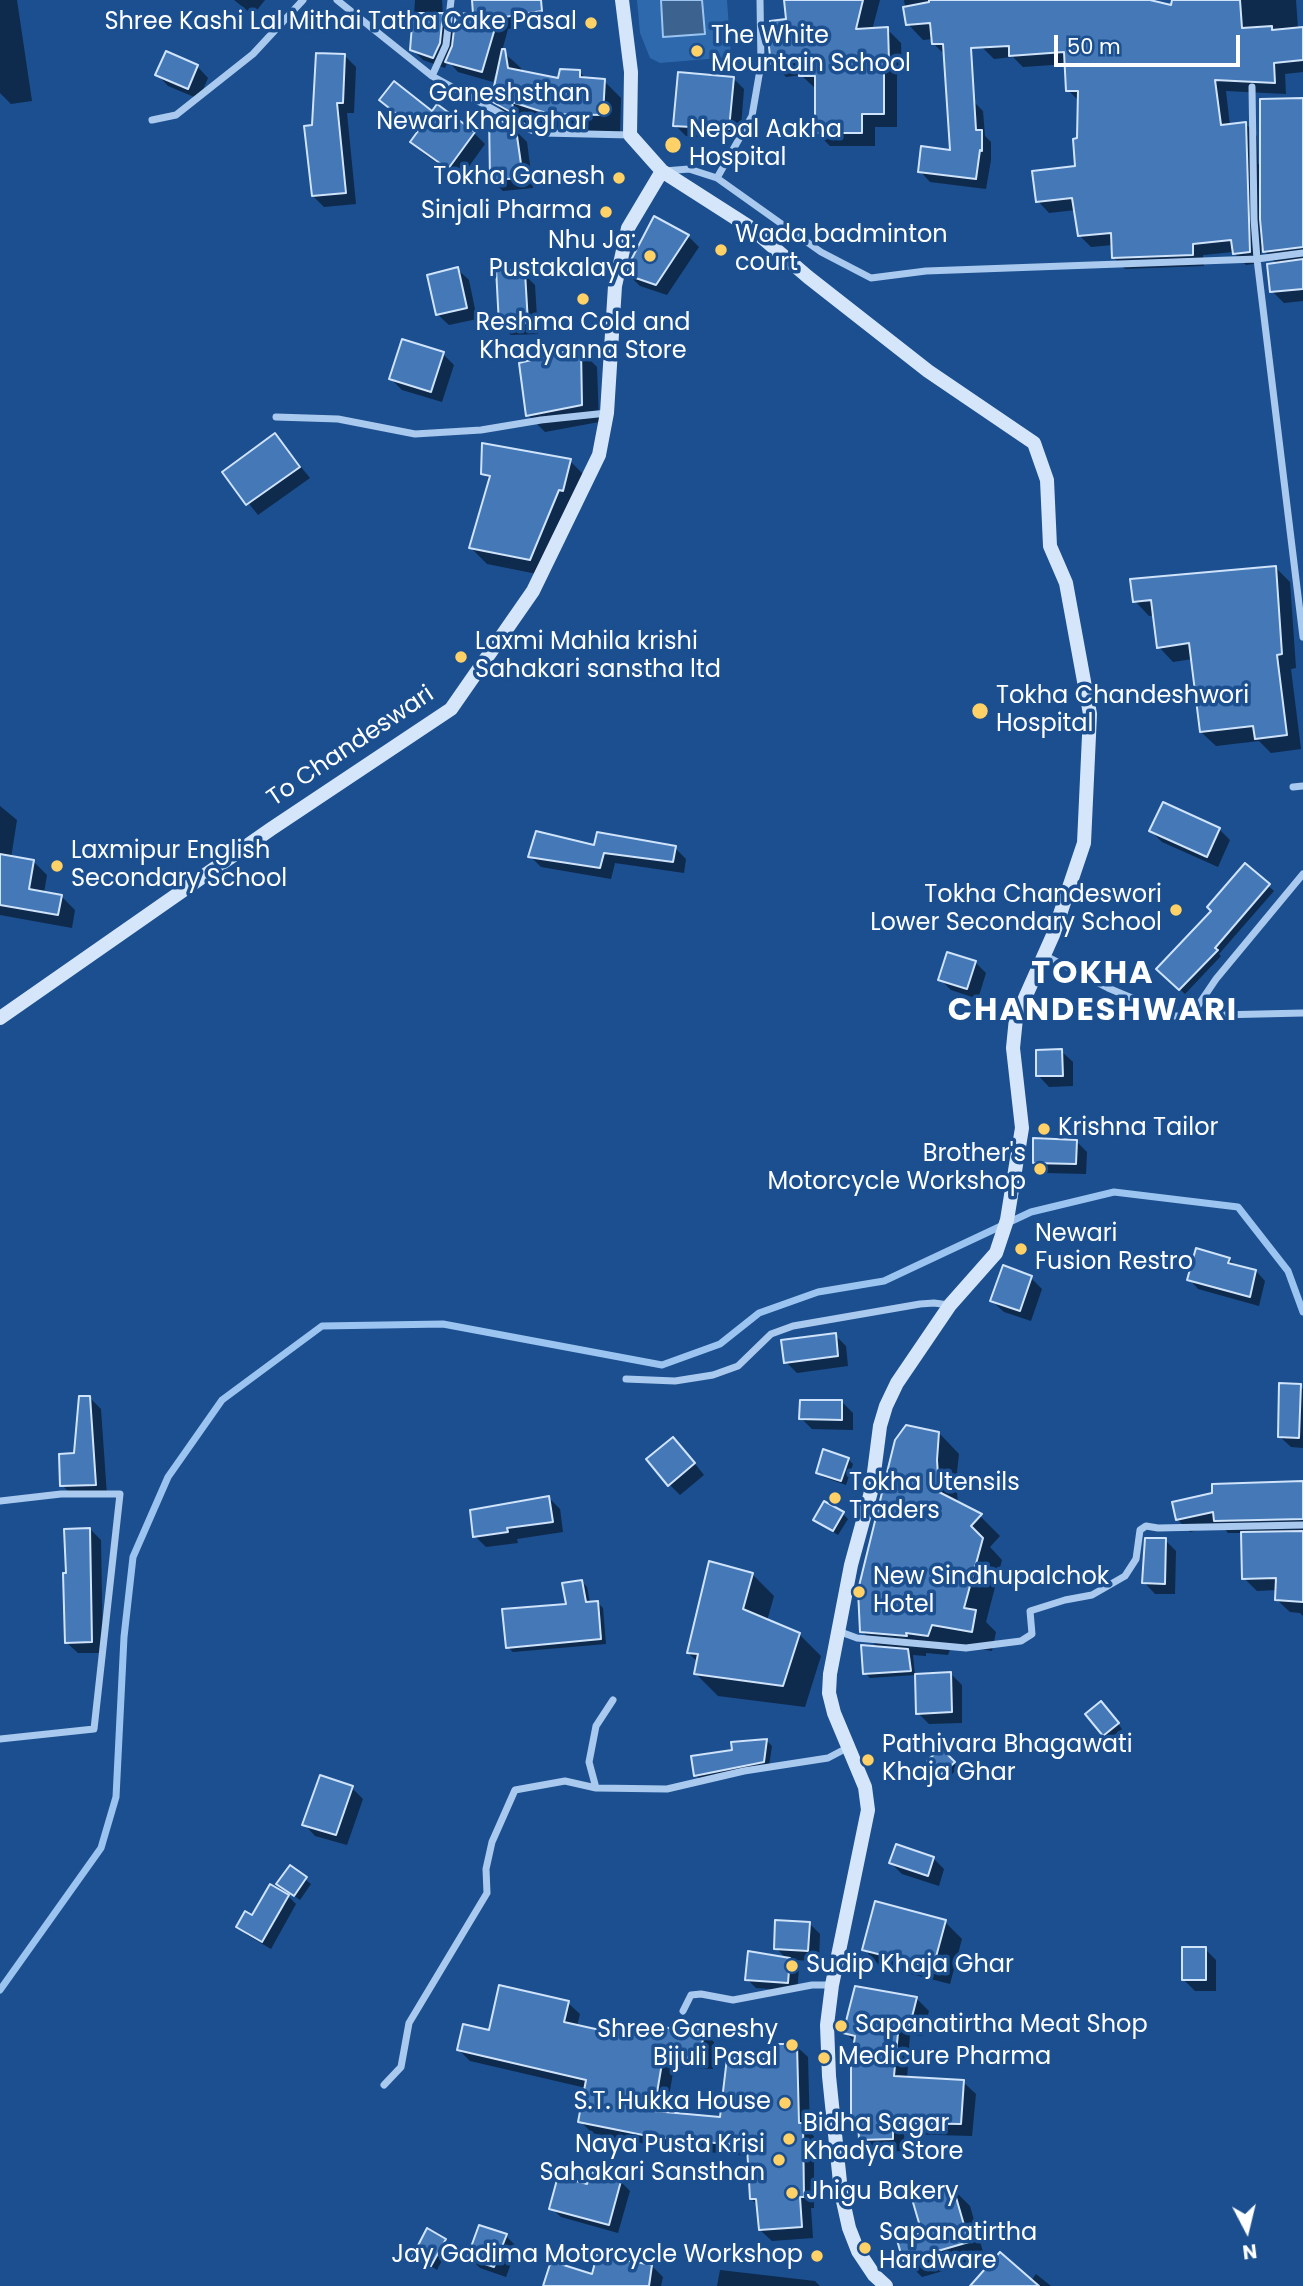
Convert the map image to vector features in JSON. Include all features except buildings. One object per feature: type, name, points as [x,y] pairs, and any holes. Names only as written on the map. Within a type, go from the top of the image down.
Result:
[{"type":"street","points":[[152,120],[176,115],[253,54],[303,0]]},
{"type":"street","points":[[337,0],[432,76],[531,130],[543,133],[630,135]]},
{"type":"street","points":[[432,76],[446,45],[451,0]]},
{"type":"street","points":[[621,0],[631,72],[630,135],[662,171],[751,228],[808,277],[928,371],[1034,443],[1047,480],[1051,546],[1066,583],[1090,714],[1084,843],[1053,935],[1016,1018],[1013,1048],[1022,1128],[1007,1220],[996,1253],[950,1305],[897,1384],[886,1406],[880,1426],[872,1488],[851,1565],[830,1674],[829,1693],[834,1713],[865,1787],[868,1810],[832,1985],[827,2025],[828,2076],[841,2192],[858,2251],[872,2281],[886,2286]]},
{"type":"street","points":[[717,178],[752,116],[761,64],[760,0]]},
{"type":"street","points":[[1252,87],[1254,219],[1303,637]]},
{"type":"street","points":[[662,171],[689,169],[717,178],[821,252],[871,278],[926,271],[1258,259],[1303,253]]},
{"type":"street","name":"To Chandeswari","points":[[0,1018],[250,843],[452,709],[533,591],[599,455],[607,413],[615,286],[628,228],[662,171]]},
{"type":"street","points":[[276,417],[338,419],[415,434],[481,430],[607,413]]},
{"type":"street","points":[[1293,787],[1303,786]]},
{"type":"street","points":[[1191,1016],[1216,979],[1303,874]]},
{"type":"street","points":[[1044,955],[1130,998],[1175,1016],[1303,1013]]},
{"type":"street","points":[[626,1379],[675,1381],[713,1375],[738,1366],[771,1334],[793,1326],[920,1304],[950,1305]]},
{"type":"street","points":[[0,1501],[61,1494],[120,1494],[94,1729],[0,1739]]},
{"type":"street","points":[[838,1631],[857,1638],[966,1648],[1021,1641],[1032,1634],[1030,1611],[1092,1595],[1125,1576],[1136,1559],[1140,1530],[1146,1525],[1158,1528],[1303,1525]]},
{"type":"street","points":[[596,1788],[589,1762],[596,1726],[613,1700]]},
{"type":"street","points":[[384,2085],[401,2067],[409,2022],[488,1893],[486,1870],[492,1842],[515,1790],[565,1781],[596,1788],[667,1789],[744,1772],[828,1758],[848,1748]]},
{"type":"street","points":[[683,2011],[691,1994],[733,2000],[813,1984],[832,1985]]},
{"type":"shaded area","points":[[637,0],[727,0],[731,57],[660,63],[650,58],[640,33]]},
{"type":"shaded area","points":[[661,0],[702,0],[705,34],[663,37]]},
{"type":"waterway","points":[[0,1990],[101,1848],[116,1797],[124,1637],[133,1557],[168,1477],[222,1400],[322,1326],[443,1324],[662,1365],[720,1344],[759,1313],[818,1292],[884,1281],[1031,1212],[1114,1192],[1238,1207],[1288,1271],[1303,1312]]},
{"type":"place","name":"Shree Kashi Lal Mithai Tatha Cake Pasal","points":[[591,23]]},
{"type":"place","name":"The White Mountain School","points":[[697,51]]},
{"type":"place","name":"Ganeshsthan Newari Khajaghar","points":[[604,109]]},
{"type":"place","name":"Nepal Aakha Hospital","points":[[673,145]]},
{"type":"place","name":"Tokha Ganesh","points":[[619,178]]},
{"type":"place","name":"Sinjali Pharma","points":[[606,212]]},
{"type":"place","name":"Wada badminton court","points":[[721,250]]},
{"type":"place","name":"Nhu Ja: Pustakalaya","points":[[650,256]]},
{"type":"place","name":"Reshma Cold and Khadyanna Store","points":[[583,299]]},
{"type":"place","name":"Laxmi Mahila krishi Sahakari sanstha ltd","points":[[461,657]]},
{"type":"place","name":"Tokha Chandeshwori Hospital","points":[[980,711]]},
{"type":"place","name":"Laxmipur English Secondary School","points":[[57,866]]},
{"type":"place","name":"Tokha Chandeswori Lower Secondary School","points":[[1176,910]]},
{"type":"place","name":"Krishna Tailor","points":[[1044,1129]]},
{"type":"place","name":"Brother's Motorcycle Workshop","points":[[1040,1169]]},
{"type":"place","name":"Newari Fusion Restro","points":[[1021,1249]]},
{"type":"place","name":"Tokha Utensils Traders","points":[[835,1498]]},
{"type":"place","name":"New Sindhupalchok Hotel","points":[[859,1592]]},
{"type":"place","name":"Pathivara Bhagawati Khaja Ghar","points":[[868,1760]]},
{"type":"place","name":"Sudip Khaja Ghar","points":[[792,1966]]},
{"type":"place","name":"Sapanatirtha Meat Shop","points":[[841,2026]]},
{"type":"place","name":"Shree Ganeshy Bijuli Pasal","points":[[792,2045]]},
{"type":"place","name":"Medicure Pharma","points":[[824,2058]]},
{"type":"place","name":"S.T. Hukka House","points":[[785,2103]]},
{"type":"place","name":"Bidha Sagar Khadya Store","points":[[789,2139]]},
{"type":"place","name":"Naya Pusta Krisi Sahakari Sansthan","points":[[779,2160]]},
{"type":"place","name":"Jhigu Bakery","points":[[792,2193]]},
{"type":"place","name":"Sapanatirtha Hardware","points":[[865,2248]]},
{"type":"place","name":"Jay Gadima Motorcycle Workshop","points":[[817,2256]]},
{"type":"district","name":"TOKHA CHANDESHWARI","points":[[1093,994]]}]
